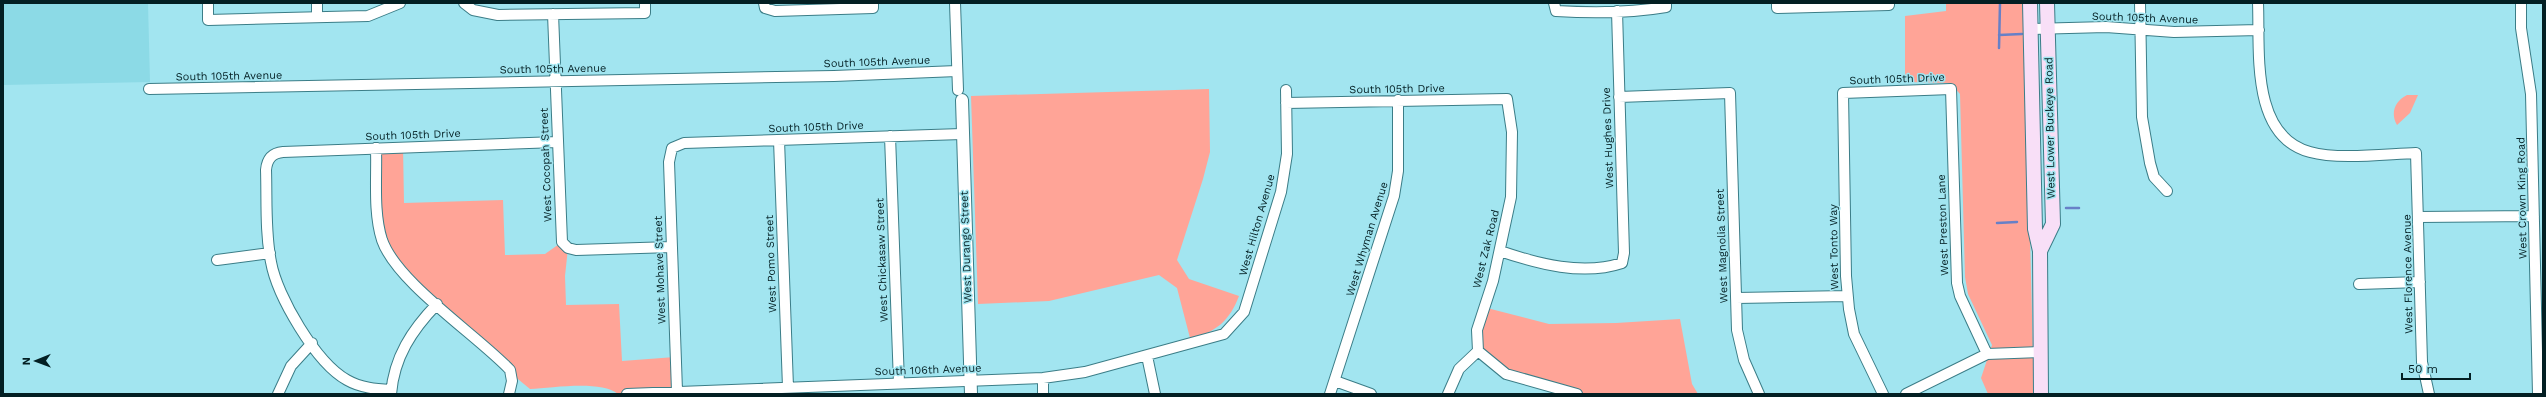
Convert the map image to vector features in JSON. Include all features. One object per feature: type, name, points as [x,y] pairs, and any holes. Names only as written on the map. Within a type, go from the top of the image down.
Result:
[{"type":"main road","name":"West Lower Buckeye Road","points":[[2030,3],[2035,229],[2040,251],[2041,394]]},
{"type":"main road","name":"West Lower Buckeye Road","points":[[2040,251],[2053,224],[2047,3]]},
{"type":"street","points":[[208,3],[208,20],[368,16],[400,3]]},
{"type":"street","points":[[317,3],[317,17]]},
{"type":"street","points":[[464,3],[473,10],[498,15],[645,13],[645,3]]},
{"type":"street","name":"West Durango Street","points":[[955,3],[957,71],[962,134],[971,394]]},
{"type":"street","points":[[2140,3],[2142,117],[2154,177],[2166,191]]},
{"type":"street","points":[[2258,3],[2259,30]]},
{"type":"street","name":"West Crown King Road","points":[[2520,3],[2521,28],[2530,76],[2538,394]]},
{"type":"street","points":[[1777,5],[1889,4]]},
{"type":"street","points":[[764,5],[775,11],[872,5]]},
{"type":"street","points":[[1555,7],[1617,11],[1666,5]]},
{"type":"street","name":"West Hughes Drive","points":[[1500,251],[1522,259],[1561,266],[1608,268],[1622,263],[1624,253],[1617,11]]},
{"type":"street","name":"West Cocopah Street","points":[[552,14],[560,234],[565,246],[576,250],[672,247]]},
{"type":"street","name":"South 105th Avenue","points":[[2030,29],[2106,27],[2141,30],[2259,30]]},
{"type":"street","name":"West Florence Avenue","points":[[2259,30],[2262,92],[2270,118],[2286,138],[2309,152],[2326,154],[2416,153],[2422,362],[2429,394]]},
{"type":"street","name":"South 105th Avenue","points":[[149,89],[957,71]]},
{"type":"street","name":"South 105th Drive","points":[[1843,93],[1951,89]]},
{"type":"street","name":"West Preston Lane","points":[[1951,89],[1957,283],[1960,296],[1987,354]]},
{"type":"street","name":"West Hilton Avenue","points":[[1224,334],[1244,312],[1281,192],[1287,154],[1286,90]]},
{"type":"street","name":"West Magnolia Street","points":[[1619,97],[1730,93],[1736,298],[1740,347],[1759,394]]},
{"type":"street","name":"West Tonto Way","points":[[1843,93],[1847,296],[1854,334],[1883,394]]},
{"type":"street","name":"South 105th Drive","points":[[1286,103],[1507,99]]},
{"type":"street","name":"West Zak Road","points":[[1478,351],[1477,330],[1493,281],[1511,197],[1513,164],[1512,132],[1507,99]]},
{"type":"street","name":"West Whyman Avenue","points":[[1330,394],[1394,196],[1398,171],[1398,100]]},
{"type":"street","name":"South 105th Drive","points":[[672,148],[684,143],[962,134]]},
{"type":"street","name":"West Chickasaw Street","points":[[890,136],[899,384]]},
{"type":"street","name":"West Pomo Street","points":[[779,140],[788,387]]},
{"type":"street","name":"South 105th Drive","points":[[270,253],[266,170],[271,156],[283,152],[557,142]]},
{"type":"street","points":[[376,148],[378,220],[382,240],[395,264],[437,304],[506,365],[512,375],[509,394]]},
{"type":"street","name":"West Mohave Street","points":[[672,148],[669,162],[677,391]]},
{"type":"street","points":[[2419,218],[2534,216]]},
{"type":"street","points":[[217,260],[270,253],[281,295],[312,344],[332,370],[346,380],[362,386],[391,392],[397,363],[405,344],[437,304]]},
{"type":"street","points":[[2359,284],[2420,282]]},
{"type":"street","points":[[1736,298],[1847,296]]},
{"type":"street","name":"South 106th Avenue","points":[[627,394],[677,391],[728,392],[788,387],[839,390],[899,384],[1042,378],[1085,372],[1224,334]]},
{"type":"street","points":[[278,394],[291,366],[312,344]]},
{"type":"street","points":[[1448,394],[1459,369],[1478,351],[1506,374],[1572,393]]},
{"type":"street","points":[[1906,394],[1987,354],[2040,352]]},
{"type":"street","points":[[1147,356],[1155,394]]},
{"type":"street","points":[[1042,378],[1043,394]]},
{"type":"street","points":[[1335,381],[1371,394]]},
{"type":"shaded area","points":[[3,3],[148,3],[150,82],[3,85]]},
{"type":"shaded area","points":[[1946,3],[2024,3],[2034,394],[1988,394],[1981,378],[1992,345],[1968,294],[1965,277],[1960,94],[1950,83],[1905,82],[1905,16],[1946,11]]},
{"type":"shaded area","points":[[1209,89],[1210,152],[1177,260],[1189,279],[1239,296],[1231,312],[1221,324],[1207,333],[1190,338],[1177,288],[1159,275],[1049,301],[978,304],[971,96]]},
{"type":"shaded area","points":[[2407,95],[2418,95],[2410,113],[2397,125],[2394,116],[2395,108],[2399,101]]},
{"type":"shaded area","points":[[403,147],[404,203],[503,200],[505,255],[545,254],[562,242],[568,248],[565,276],[566,305],[619,304],[622,361],[675,357],[677,391],[618,394],[600,387],[589,386],[563,386],[530,389],[513,375],[406,276],[382,240],[376,148]]},
{"type":"shaded area","points":[[1483,307],[1549,324],[1616,323],[1680,319],[1692,384],[1698,394],[1577,394],[1506,374],[1478,351]]},
{"type":"waterway","points":[[1999,48],[2000,3]]},
{"type":"waterway","points":[[1999,35],[2022,34]]},
{"type":"waterway","points":[[2066,208],[2079,208]]},
{"type":"waterway","points":[[1997,223],[2017,222]]}]
